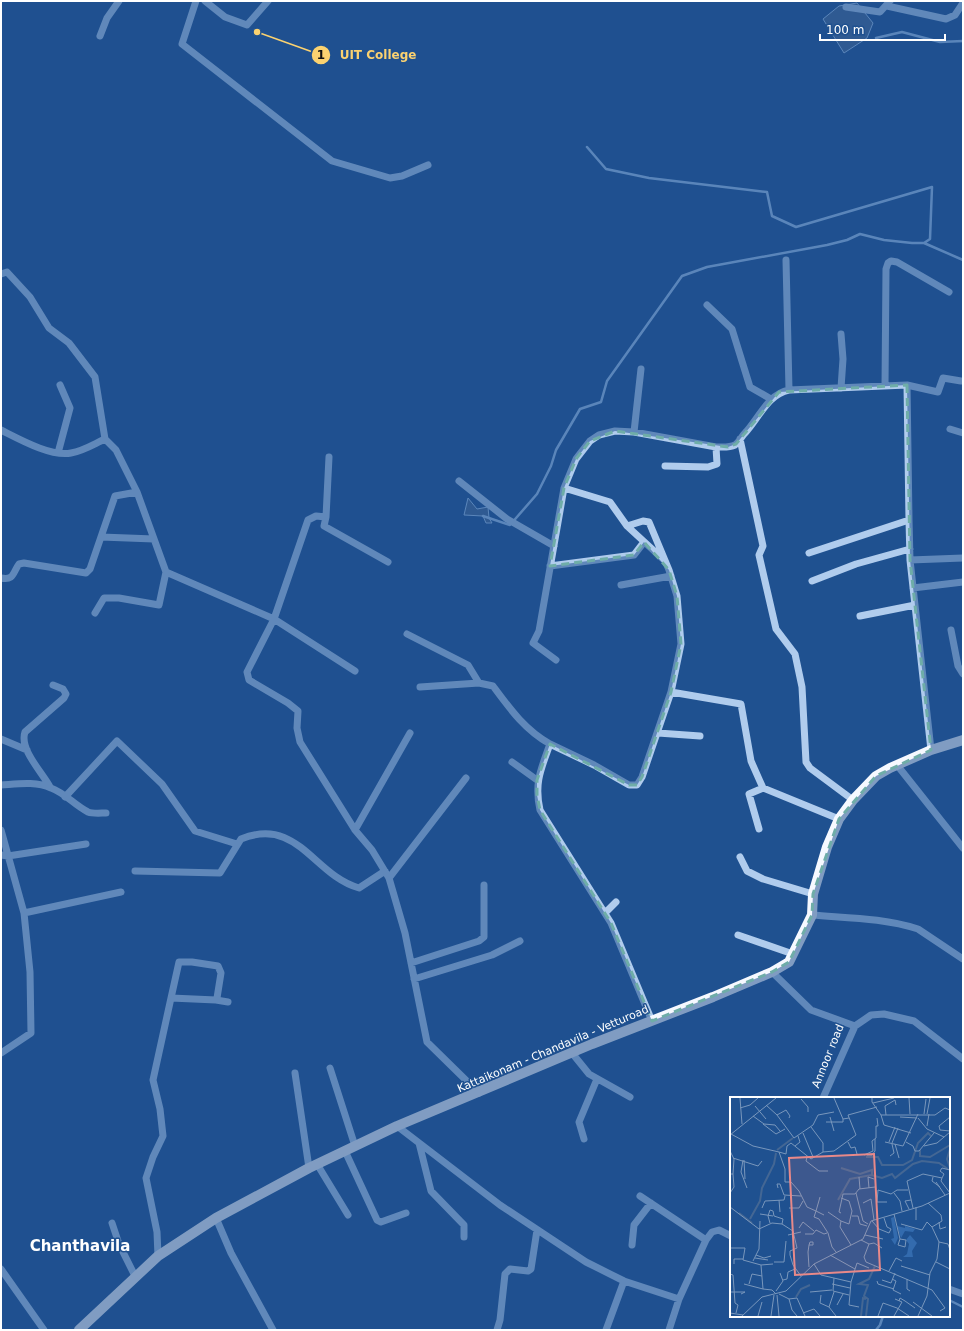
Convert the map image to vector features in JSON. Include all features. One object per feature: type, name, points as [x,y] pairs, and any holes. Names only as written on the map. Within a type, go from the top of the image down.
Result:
[{"type":"main road","name":"Kattaikonam - Chandavila - Vetturoad","points":[[79,1330],[158,1256],[216,1218],[313,1166],[397,1126],[772,972],[789,962],[812,915],[813,894],[828,846],[839,819],[853,800],[876,776],[932,750],[963,740]]},
{"type":"street","points":[[100,36],[107,18],[119,1]]},
{"type":"street","points":[[196,1],[182,44],[332,161],[390,178],[428,165]]},
{"type":"street","points":[[205,1],[225,17],[247,25],[268,1]]},
{"type":"street","points":[[846,7],[880,12],[888,3],[946,19],[955,15],[963,3]]},
{"type":"street","points":[[786,260],[789,390]]},
{"type":"street","points":[[885,386],[886,269],[888,263],[891,261],[897,262],[949,292]]},
{"type":"street","points":[[1,274],[7,272],[30,297],[49,328],[69,343],[95,377],[105,439],[116,450],[137,492],[166,572],[159,605],[119,598],[104,598],[95,613]]},
{"type":"street","points":[[707,305],[732,329],[750,387],[771,399]]},
{"type":"street","points":[[841,334],[843,359],[841,388]]},
{"type":"street","points":[[634,432],[641,369]]},
{"type":"street","points":[[556,660],[534,642],[539,631],[564,488],[576,459],[590,441],[599,435],[615,431],[634,432],[716,447],[728,447],[736,444],[755,423],[771,399],[779,392],[789,390],[907,385],[938,392],[943,378],[962,379]]},
{"type":"street","points":[[58,453],[70,408],[60,385]]},
{"type":"street","points":[[907,385],[910,560],[932,750]]},
{"type":"street","points":[[950,429],[963,434]]},
{"type":"street","points":[[1,430],[35,446],[58,453],[70,454],[105,439]]},
{"type":"street","points":[[740,439],[763,546],[759,555],[776,629],[795,654],[802,687],[806,762],[810,768],[853,800]]},
{"type":"street","points":[[665,466],[708,467],[717,464],[716,447]]},
{"type":"street","points":[[329,457],[326,517],[324,526],[388,562]]},
{"type":"street","points":[[459,481],[507,519],[554,546]]},
{"type":"street","points":[[564,488],[610,502],[627,526],[666,563]]},
{"type":"street","points":[[1,578],[8,579],[13,577],[19,564],[24,563],[86,573],[90,569],[115,496],[137,492]]},
{"type":"street","points":[[326,517],[316,516],[308,520],[274,619],[247,672],[249,680],[288,703],[298,711],[297,728],[300,742],[355,830],[387,874],[411,963],[427,1042],[479,1093]]},
{"type":"street","points":[[810,553],[909,520]]},
{"type":"street","points":[[420,687],[478,682],[493,686],[520,722],[538,737],[594,765],[629,786],[637,785],[642,777],[671,692],[681,644],[677,596],[671,576],[649,522],[643,521],[627,526]]},
{"type":"street","points":[[101,537],[154,539]]},
{"type":"street","points":[[550,566],[634,556],[644,542]]},
{"type":"street","points":[[812,581],[856,564],[910,549]]},
{"type":"street","points":[[910,560],[963,558]]},
{"type":"street","points":[[166,572],[274,619],[355,671]]},
{"type":"street","points":[[621,585],[671,576]]},
{"type":"street","points":[[913,588],[963,582]]},
{"type":"street","points":[[860,616],[915,605]]},
{"type":"street","points":[[951,630],[958,666],[963,674]]},
{"type":"street","points":[[407,634],[468,664],[478,682]]},
{"type":"street","points":[[50,787],[43,773],[27,750],[24,741],[26,732],[64,698],[66,694],[63,689],[53,684]]},
{"type":"street","points":[[671,692],[741,704],[751,762],[763,788],[839,819]]},
{"type":"street","points":[[355,830],[410,733]]},
{"type":"street","points":[[658,733],[700,736]]},
{"type":"street","points":[[1,738],[27,750]]},
{"type":"street","points":[[66,797],[117,741],[162,784],[195,831],[237,844]]},
{"type":"street","points":[[550,744],[537,780],[536,795],[540,810],[605,913],[627,959],[652,1021]]},
{"type":"street","points":[[512,762],[537,780]]},
{"type":"street","points":[[897,765],[963,848]]},
{"type":"street","points":[[135,871],[220,872],[241,839],[258,834],[272,834],[288,838],[346,884],[359,888],[387,874],[466,778]]},
{"type":"street","points":[[1,785],[38,784],[50,787],[62,792],[66,797],[89,812],[106,813]]},
{"type":"street","points":[[759,829],[749,794],[763,788]]},
{"type":"street","points":[[1,830],[5,856],[24,912],[30,972],[31,1033],[1,1053]]},
{"type":"street","points":[[5,856],[86,844]]},
{"type":"street","points":[[740,857],[747,871],[763,879],[813,894]]},
{"type":"street","points":[[411,963],[479,941],[484,937],[484,885]]},
{"type":"street","points":[[24,912],[121,892]]},
{"type":"street","points":[[605,913],[616,902]]},
{"type":"street","points":[[812,915],[889,921],[918,929],[963,959]]},
{"type":"street","points":[[738,934],[793,954]]},
{"type":"street","points":[[414,979],[492,955],[520,941]]},
{"type":"street","points":[[158,1256],[157,1232],[146,1178],[153,1157],[163,1136],[160,1108],[153,1080],[180,962],[192,962],[218,966],[221,973],[218,998],[216,1000]]},
{"type":"street","name":"Annoor road","points":[[772,972],[811,1010],[855,1026],[823,1097]]},
{"type":"street","points":[[171,998],[228,1002]]},
{"type":"street","points":[[855,1026],[871,1015],[884,1014],[914,1021],[963,1058]]},
{"type":"street","points":[[572,1053],[589,1074],[630,1097]]},
{"type":"street","points":[[330,1068],[355,1146]]},
{"type":"street","points":[[295,1073],[313,1166],[348,1214]]},
{"type":"street","points":[[584,1139],[579,1122],[597,1079]]},
{"type":"street","points":[[397,1126],[500,1205],[586,1262],[624,1281],[679,1299]]},
{"type":"street","points":[[419,1143],[431,1191],[464,1225],[464,1237]]},
{"type":"street","points":[[345,1151],[377,1220],[381,1222],[406,1213]]},
{"type":"street","points":[[640,1196],[706,1240]]},
{"type":"street","points":[[632,1246],[634,1225],[651,1203]]},
{"type":"street","points":[[216,1218],[231,1253],[273,1330]]},
{"type":"street","points":[[112,1223],[119,1244],[135,1276]]},
{"type":"street","points":[[497,1330],[500,1320],[505,1274],[510,1269],[528,1271],[530,1269],[537,1230]]},
{"type":"street","points":[[669,1330],[679,1299],[706,1240],[712,1232],[719,1230],[730,1236]]},
{"type":"street","points":[[1,1270],[44,1330]]},
{"type":"street","points":[[606,1330],[624,1281]]},
{"type":"street","points":[[950,1289],[963,1294]]},
{"type":"highlighted area","points":[[907,385],[910,560],[931,750],[876,776],[839,819],[813,894],[812,915],[789,962],[772,972],[652,1021],[611,923],[540,810],[537,795],[537,780],[550,744],[629,785],[637,785],[642,777],[671,692],[681,644],[677,596],[669,570],[644,542],[634,555],[550,566],[564,488],[576,459],[590,441],[615,431],[728,447],[736,444],[779,392]]},
{"type":"water","points":[[857,3],[873,23],[867,38],[844,53],[823,19],[839,6]]},
{"type":"water","points":[[468,498],[477,509],[488,507],[489,518],[492,523],[486,523],[483,516],[464,515]]},
{"type":"waterway","points":[[876,38],[902,32],[940,42],[963,41]]},
{"type":"waterway","points":[[483,516],[510,525],[537,494],[551,466],[556,450],[580,409],[601,402],[607,381],[682,276],[707,267],[827,245],[847,240],[860,234],[884,240],[912,243],[924,243],[930,239],[932,187],[796,227],[772,216],[767,192],[649,178],[606,169],[587,147]]},
{"type":"waterway","points":[[924,243],[963,260]]},
{"type":"waterway","points":[[950,1300],[963,1307]]},
{"type":"waterway","points":[[876,1330],[880,1325],[883,1317]]},
{"type":"place","name":"UIT College","points":[[257,32]]},
{"type":"district","name":"Chanthavila","points":[[80,1246]]}]
